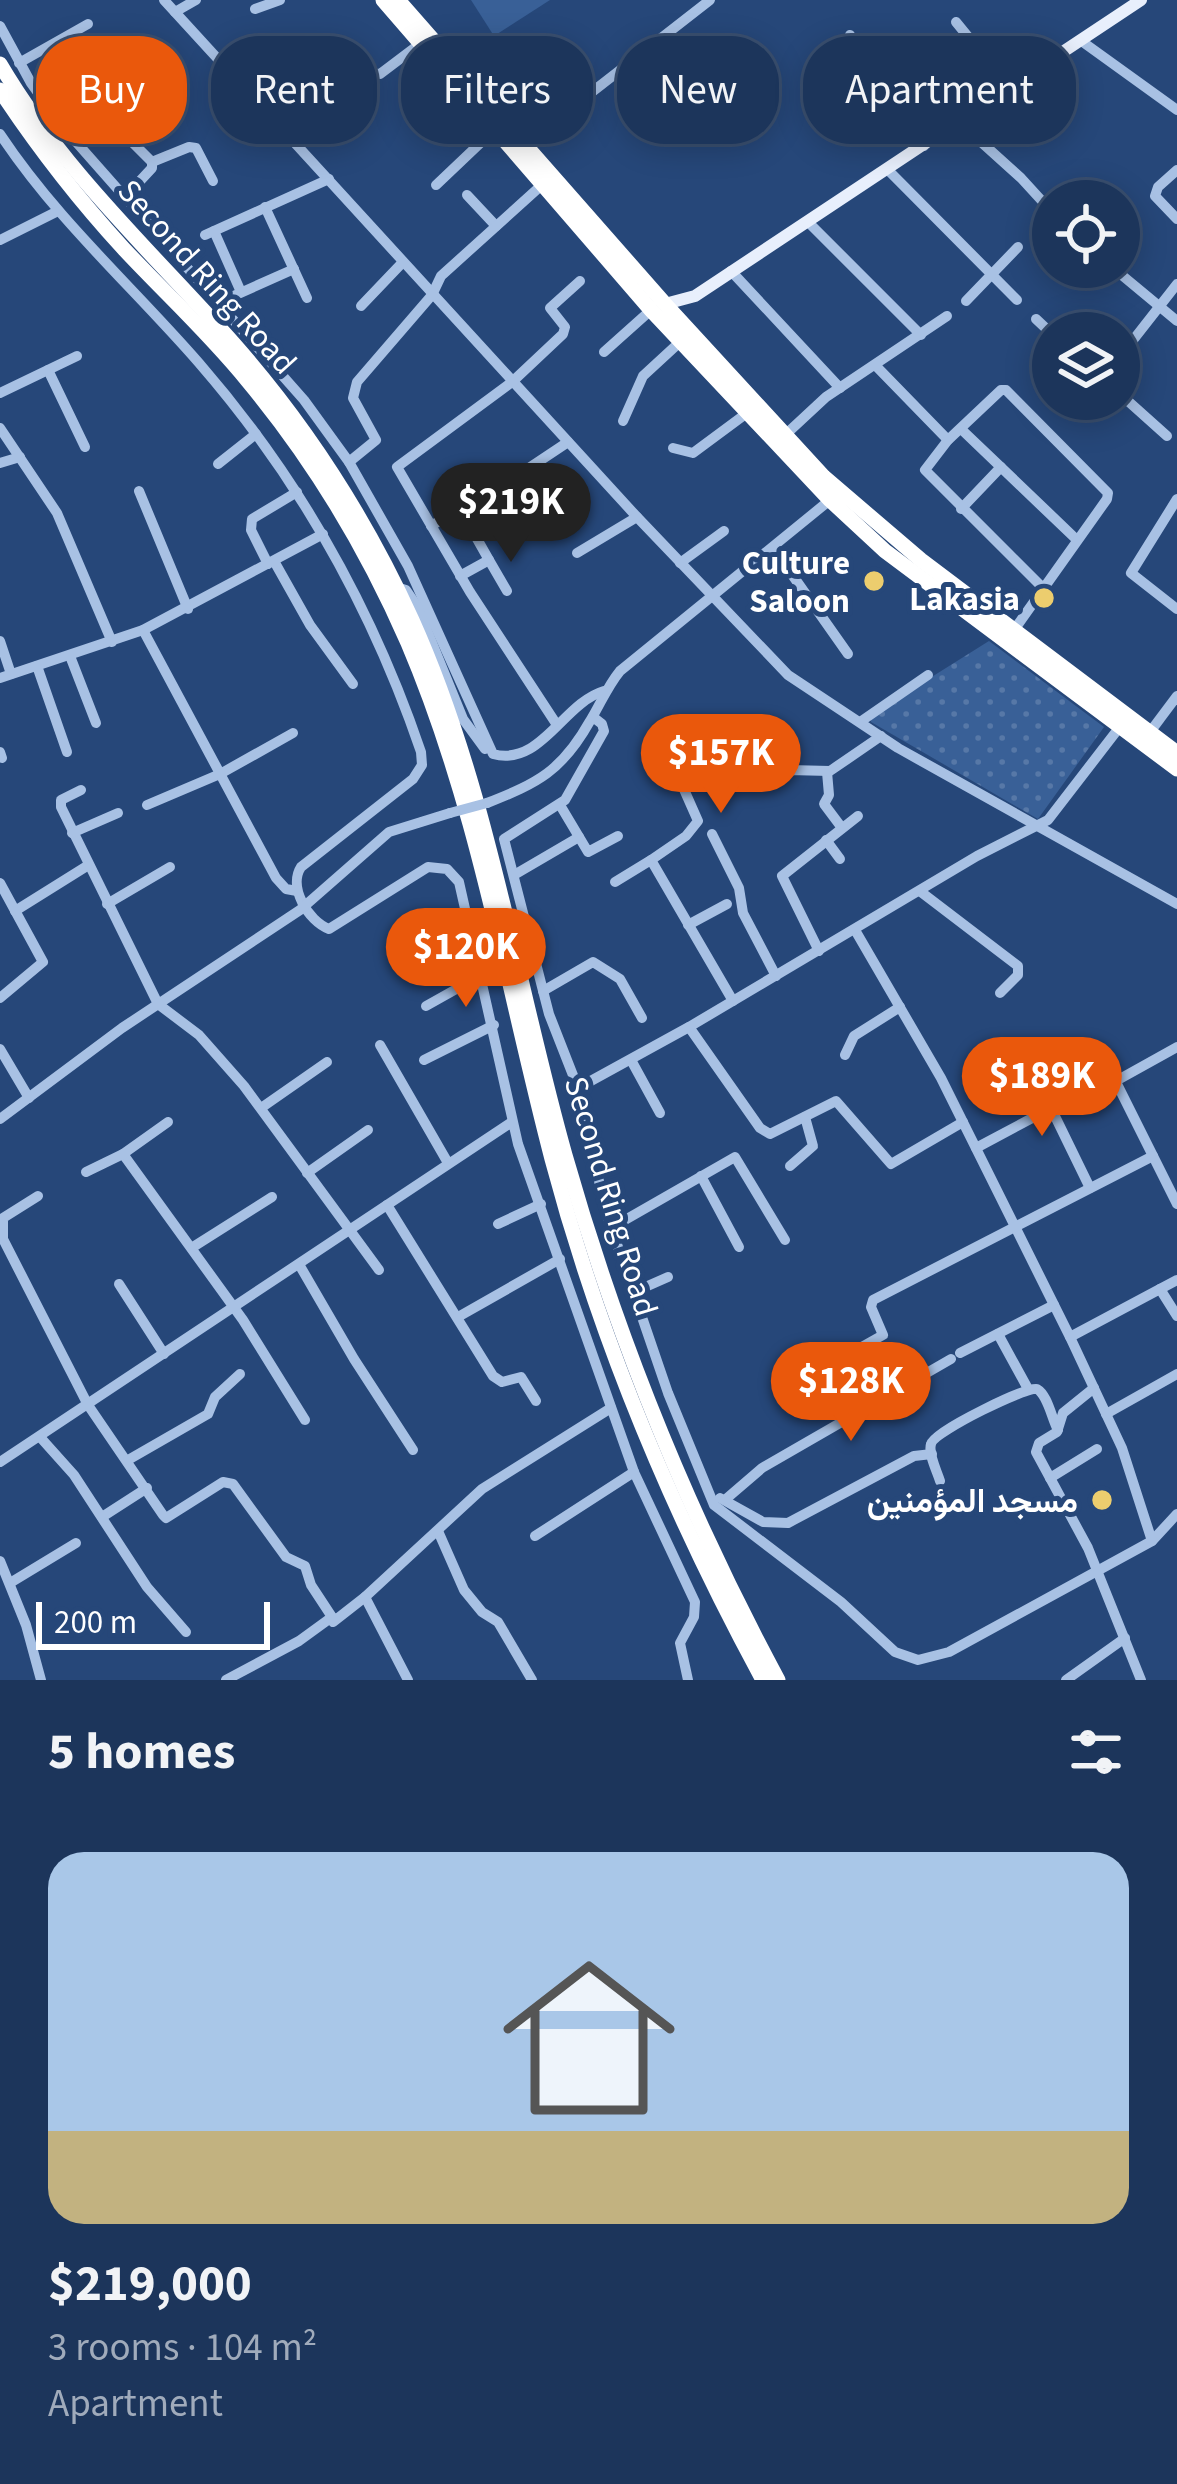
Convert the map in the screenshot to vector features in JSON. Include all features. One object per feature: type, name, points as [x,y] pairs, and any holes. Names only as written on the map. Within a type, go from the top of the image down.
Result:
[{"type":"highway","points":[[383,0],[414,36]]},
{"type":"highway","points":[[398,0],[658,307],[681,341],[830,500],[885,551],[1014,630],[1124,720]]},
{"type":"highway","name":"Second Ring Road","points":[[0,64],[91,192],[212,320],[295,418],[355,509],[396,587],[422,643],[462,755],[565,1156],[609,1296],[683,1488],[778,1680]]},
{"type":"highway","name":"Second Ring Road","points":[[0,90],[84,203],[224,353],[290,435],[340,512],[389,602],[429,696],[458,786],[552,1159],[592,1289],[671,1493],[764,1680]]},
{"type":"highway","points":[[517,144],[544,183],[658,307],[680,321],[784,436],[944,587],[1146,737],[1177,769]]},
{"type":"highway","points":[[1146,737],[1177,753]]},
{"type":"main road","points":[[1076,43],[1141,0]]},
{"type":"main road","points":[[680,321],[695,296],[927,144]]},
{"type":"main road","points":[[658,307],[695,296]]},
{"type":"street","points":[[164,0],[512,382],[788,675],[881,736],[1177,904]]},
{"type":"street","points":[[175,12],[196,0]]},
{"type":"street","points":[[255,9],[280,0]]},
{"type":"street","points":[[521,147],[710,0]]},
{"type":"street","points":[[956,22],[967,36]]},
{"type":"street","points":[[19,63],[88,24]]},
{"type":"street","points":[[0,26],[36,90]]},
{"type":"street","points":[[850,35],[854,53],[924,146]]},
{"type":"street","points":[[1080,40],[1177,110]]},
{"type":"street","points":[[0,134],[4,148],[56,212],[178,340],[256,434],[323,534],[388,663],[422,765],[413,779],[301,867],[294,878],[297,891],[319,925],[334,928],[424,869],[446,868],[459,882],[512,1122],[634,1472],[695,1602],[694,1617],[680,1643],[688,1680]]},
{"type":"street","points":[[81,144],[304,400],[349,462],[408,566],[493,754]]},
{"type":"street","points":[[126,196],[152,168],[152,162],[133,144]]},
{"type":"street","points":[[436,185],[479,144]]},
{"type":"street","points":[[983,144],[1032,190]]},
{"type":"street","points":[[152,162],[196,148],[213,181]]},
{"type":"street","points":[[888,170],[1017,300]]},
{"type":"street","points":[[1177,170],[1155,196],[1177,218]]},
{"type":"street","points":[[241,292],[209,233],[329,178]]},
{"type":"street","points":[[349,462],[376,440],[353,398],[353,387],[432,295],[441,276],[544,183]]},
{"type":"street","points":[[467,195],[496,226]]},
{"type":"street","points":[[265,208],[308,298]]},
{"type":"street","points":[[0,240],[56,212]]},
{"type":"street","points":[[809,223],[921,335]]},
{"type":"street","points":[[966,301],[1018,247]]},
{"type":"street","points":[[361,306],[403,262]]},
{"type":"street","points":[[220,302],[294,269]]},
{"type":"street","points":[[731,271],[841,388]]},
{"type":"street","points":[[557,725],[460,576],[397,465],[512,382],[565,332],[550,308],[580,280]]},
{"type":"street","points":[[1140,331],[1177,284]]},
{"type":"street","points":[[1137,288],[1177,321]]},
{"type":"street","points":[[604,352],[658,307]]},
{"type":"street","points":[[784,436],[841,388],[947,316]]},
{"type":"street","points":[[623,421],[643,376],[681,341]]},
{"type":"street","points":[[0,392],[77,356]]},
{"type":"street","points":[[876,366],[948,440]]},
{"type":"street","points":[[48,370],[85,447]]},
{"type":"street","points":[[1014,630],[1107,499],[1106,487],[1006,390],[995,393],[925,470],[1043,588]]},
{"type":"street","points":[[1140,412],[1167,436]]},
{"type":"street","points":[[673,448],[693,454],[747,413]]},
{"type":"street","points":[[0,428],[57,513],[112,642]]},
{"type":"street","points":[[961,429],[1077,540]]},
{"type":"street","points":[[218,464],[256,434]]},
{"type":"street","points":[[520,474],[568,442]]},
{"type":"street","points":[[0,464],[20,457]]},
{"type":"street","points":[[961,508],[1001,467]]},
{"type":"street","points":[[139,491],[188,609]]},
{"type":"street","points":[[297,492],[252,519],[253,533],[352,684]]},
{"type":"street","points":[[1177,499],[1131,573],[1177,610]]},
{"type":"street","points":[[0,1120],[158,1004],[306,905],[389,832],[487,803],[555,770],[620,671],[830,500]]},
{"type":"street","points":[[431,526],[466,504]]},
{"type":"street","points":[[578,553],[637,517]]},
{"type":"street","points":[[1163,519],[1177,530]]},
{"type":"street","points":[[472,530],[507,591]]},
{"type":"street","points":[[680,563],[724,530]]},
{"type":"street","points":[[0,641],[6,676],[70,656],[188,609],[323,534]]},
{"type":"street","points":[[774,549],[848,654]]},
{"type":"street","points":[[460,576],[489,560]]},
{"type":"street","points":[[396,587],[408,592],[422,616],[469,732],[493,754],[521,753],[583,700],[604,691]]},
{"type":"street","points":[[143,630],[278,882],[286,890],[297,891]]},
{"type":"street","points":[[70,656],[96,723]]},
{"type":"street","points":[[37,666],[67,752]]},
{"type":"street","points":[[860,722],[928,675]]},
{"type":"street","points":[[1146,737],[1177,696]]},
{"type":"street","points":[[593,717],[602,724],[603,733],[560,805],[505,836],[543,991],[578,1088],[611,1228],[668,1393],[712,1501],[739,1527],[841,1602],[889,1648],[910,1659],[941,1655],[1152,1541],[1176,1517]]},
{"type":"street","points":[[578,1088],[977,856],[1052,818],[1124,720]]},
{"type":"street","points":[[147,805],[220,774],[293,733]]},
{"type":"street","points":[[776,777],[789,770],[839,768],[881,736]]},
{"type":"street","points":[[615,882],[686,836],[698,821],[663,742]]},
{"type":"street","points":[[827,772],[825,805],[842,828]]},
{"type":"street","points":[[81,790],[60,803],[158,1004],[199,1035],[261,1108],[379,1270]]},
{"type":"street","points":[[560,805],[589,852],[618,836]]},
{"type":"street","points":[[72,833],[118,813]]},
{"type":"street","points":[[819,951],[782,876],[858,816]]},
{"type":"street","points":[[712,834],[739,888],[743,913],[776,976]]},
{"type":"street","points":[[514,875],[578,838]]},
{"type":"street","points":[[826,840],[840,859]]},
{"type":"street","points":[[651,860],[733,1001]]},
{"type":"street","points":[[8,908],[87,866]]},
{"type":"street","points":[[106,904],[170,867]]},
{"type":"street","points":[[0,883],[8,908],[42,965],[0,998]]},
{"type":"street","points":[[921,892],[1018,966],[1018,975],[1000,993]]},
{"type":"street","points":[[688,925],[727,904]]},
{"type":"street","points":[[855,930],[963,1123],[1070,1337],[1122,1448],[1152,1541]]},
{"type":"street","points":[[543,991],[593,962],[620,980],[642,1018]]},
{"type":"street","points":[[426,1006],[482,974]]},
{"type":"street","points":[[845,1055],[854,1036],[900,1006]]},
{"type":"street","points":[[424,1060],[494,1025]]},
{"type":"street","points":[[689,1027],[765,1132],[772,1133],[836,1101],[891,1164],[963,1123]]},
{"type":"street","points":[[380,1045],[448,1163]]},
{"type":"street","points":[[1116,1081],[1177,1047]]},
{"type":"street","points":[[0,1049],[29,1098]]},
{"type":"street","points":[[1100,1050],[1177,1204]]},
{"type":"street","points":[[631,1060],[660,1113]]},
{"type":"street","points":[[261,1108],[327,1062]]},
{"type":"street","points":[[976,1148],[1051,1108],[1090,1188]]},
{"type":"street","points":[[790,1166],[813,1146],[805,1117]]},
{"type":"street","points":[[86,1172],[123,1154],[168,1122]]},
{"type":"street","points":[[0,1462],[512,1122]]},
{"type":"street","points":[[308,1173],[368,1130]]},
{"type":"street","points":[[123,1154],[193,1247],[305,1420]]},
{"type":"street","points":[[611,1228],[731,1156],[739,1158],[785,1240]]},
{"type":"street","points":[[875,1403],[855,1357],[858,1348],[883,1335],[873,1300],[1153,1156]]},
{"type":"street","points":[[701,1176],[739,1247]]},
{"type":"street","points":[[38,1196],[3,1218],[3,1239],[88,1405],[166,1518],[223,1482],[233,1484],[286,1558],[305,1566],[333,1622],[482,1489],[611,1408]]},
{"type":"street","points":[[193,1247],[272,1197]]},
{"type":"street","points":[[498,1224],[541,1204]]},
{"type":"street","points":[[387,1205],[497,1381],[521,1377],[536,1401]]},
{"type":"street","points":[[458,1317],[560,1259]]},
{"type":"street","points":[[300,1266],[413,1450]]},
{"type":"street","points":[[634,1292],[668,1277]]},
{"type":"street","points":[[1070,1337],[1177,1280]]},
{"type":"street","points":[[119,1284],[164,1354]]},
{"type":"street","points":[[1160,1289],[1177,1316]]},
{"type":"street","points":[[712,1501],[727,1499],[754,1473],[1054,1305]]},
{"type":"street","points":[[998,1334],[1027,1387],[1042,1393],[1058,1430]]},
{"type":"street","points":[[128,1460],[208,1414],[215,1397],[240,1374]]},
{"type":"street","points":[[1106,1414],[1177,1374]]},
{"type":"street","points":[[940,1480],[931,1444],[937,1436],[1027,1387]]},
{"type":"street","points":[[1094,1388],[1063,1413],[1058,1430],[1036,1448],[1098,1571],[1140,1679]]},
{"type":"street","points":[[40,1437],[74,1475],[147,1587],[186,1632]]},
{"type":"street","points":[[1050,1478],[1097,1449]]},
{"type":"street","points":[[727,1499],[763,1522],[788,1523],[914,1456],[932,1454]]},
{"type":"street","points":[[536,1536],[634,1472]]},
{"type":"street","points":[[102,1517],[147,1488]]},
{"type":"street","points":[[437,1531],[464,1590],[482,1612],[498,1622],[532,1680]]},
{"type":"street","points":[[10,1583],[76,1543]]},
{"type":"street","points":[[0,1561],[41,1680]]},
{"type":"street","points":[[365,1597],[408,1680]]},
{"type":"street","points":[[226,1680],[299,1641],[332,1617]]},
{"type":"street","points":[[1066,1680],[1124,1638]]},
{"type":"shaded area","points":[[471,0],[550,0],[494,36]]},
{"type":"shaded area","points":[[989,641],[1104,727],[1038,819],[871,722],[871,715]]},
{"type":"place","name":"Culture Saloon","points":[[874,581]]},
{"type":"place","name":"Lakasia","points":[[1044,598]]},
{"type":"place","name":"مسجد المؤمنين","points":[[1102,1500]]}]
